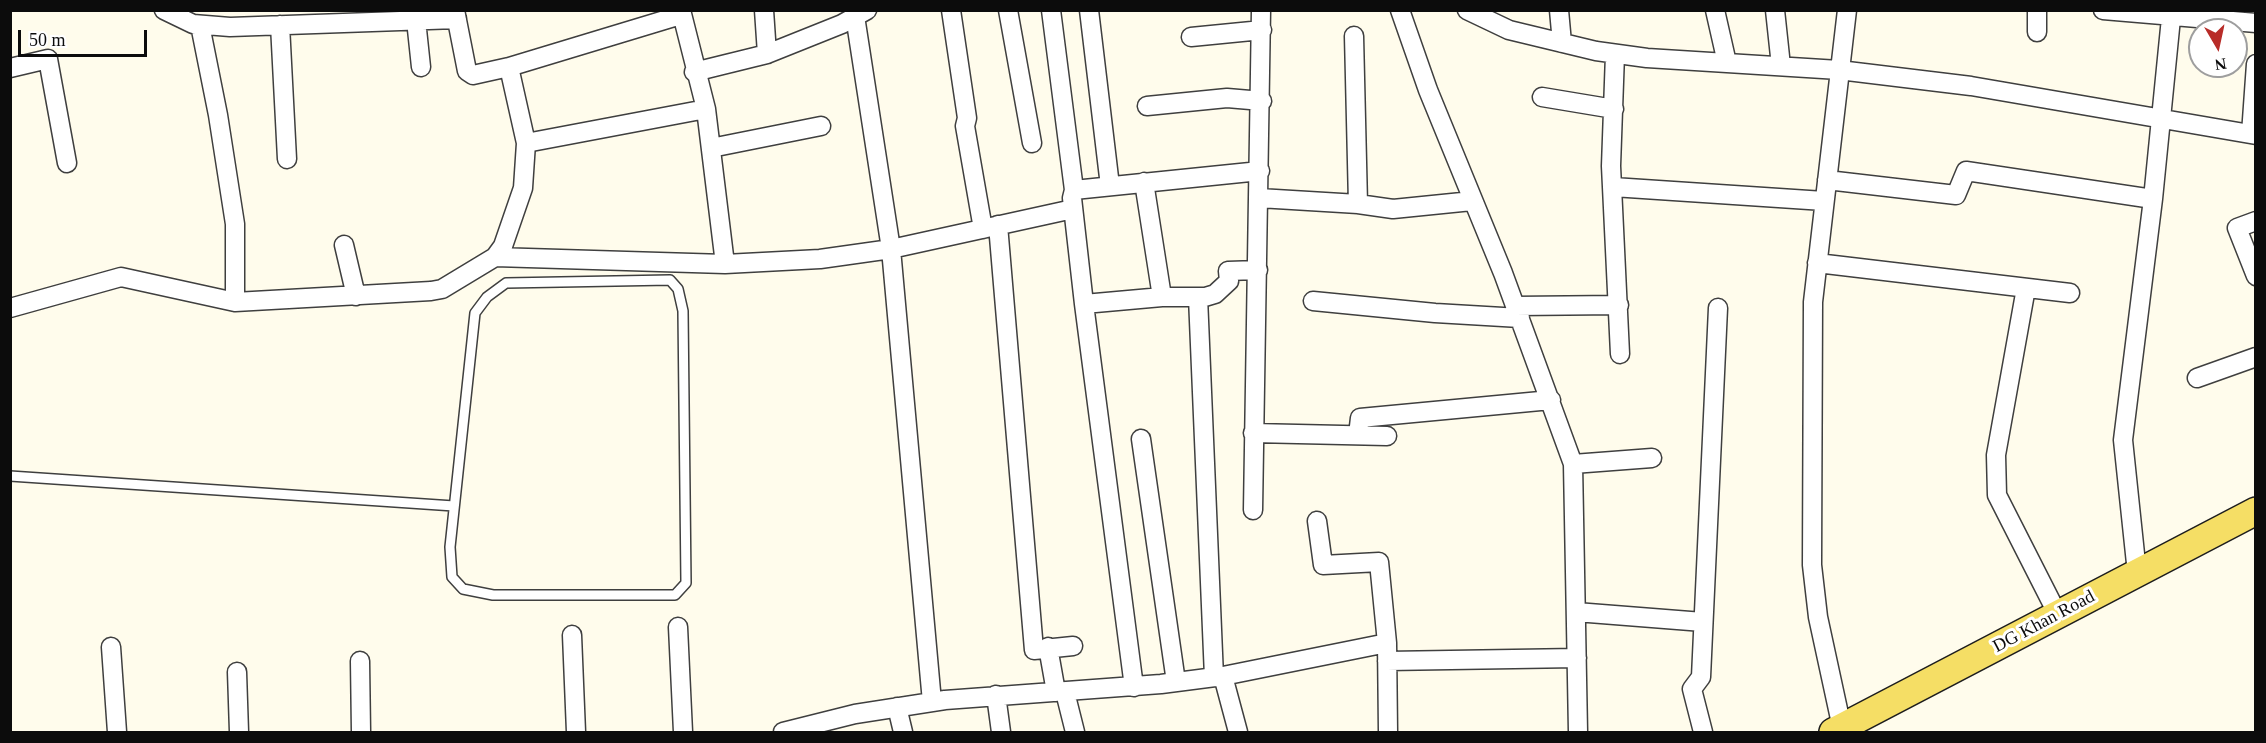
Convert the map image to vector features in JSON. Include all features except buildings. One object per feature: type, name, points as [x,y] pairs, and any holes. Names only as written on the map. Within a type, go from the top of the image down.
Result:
[{"type":"main road","name":"DG Khan Road","points":[[1837,730],[2256,511]]},
{"type":"street","points":[[164,10],[200,25],[230,27],[416,20],[456,15],[469,75],[509,67],[681,13],[694,72],[706,109],[725,264]]},
{"type":"street","points":[[764,10],[767,54]]},
{"type":"street","points":[[951,10],[967,118],[965,126],[990,227],[1034,650],[1073,645]]},
{"type":"street","points":[[1008,10],[1032,143]]},
{"type":"street","points":[[1051,10],[1074,190],[1073,209],[1084,304],[1134,687]]},
{"type":"street","points":[[1089,10],[1110,186]]},
{"type":"street","points":[[1253,510],[1262,101],[1261,10]]},
{"type":"street","points":[[1400,10],[1472,201],[1518,312],[1573,464],[1578,732]]},
{"type":"street","points":[[1467,10],[1509,30],[1615,54],[1839,70],[1971,86],[2253,135],[2256,64]]},
{"type":"street","points":[[1559,10],[1562,42]]},
{"type":"street","points":[[1715,10],[1727,63]]},
{"type":"street","points":[[1775,10],[1781,66]]},
{"type":"street","points":[[1837,730],[1818,617],[1812,565],[1813,302],[1847,10]]},
{"type":"street","points":[[2037,10],[2037,32]]},
{"type":"street","points":[[2103,10],[2171,18],[2256,23]]},
{"type":"street","points":[[694,72],[767,54],[851,15],[891,249],[932,702]]},
{"type":"street","points":[[2138,573],[2123,440],[2153,200],[2171,18]]},
{"type":"street","points":[[416,20],[421,68]]},
{"type":"street","points":[[200,25],[218,115],[235,224],[235,302]]},
{"type":"street","points":[[280,25],[286,159]]},
{"type":"street","points":[[1191,37],[1262,30]]},
{"type":"street","points":[[1354,36],[1358,204]]},
{"type":"street","points":[[1615,54],[1611,166],[1620,354]]},
{"type":"street","points":[[10,68],[48,59],[67,164]]},
{"type":"street","points":[[10,308],[40,302],[121,277],[235,302],[442,289],[495,257],[503,246],[523,188],[526,143],[509,67]]},
{"type":"street","points":[[1542,97],[1614,109]]},
{"type":"street","points":[[1147,106],[1227,98],[1262,101]]},
{"type":"street","points":[[526,143],[706,109]]},
{"type":"street","points":[[711,148],[821,126]]},
{"type":"street","points":[[1074,190],[1260,171]]},
{"type":"street","points":[[1827,180],[1956,195],[1966,171],[2153,200]]},
{"type":"street","points":[[1144,182],[1162,297]]},
{"type":"street","points":[[1613,187],[1824,201]]},
{"type":"street","points":[[1259,198],[1358,204],[1393,209],[1472,201]]},
{"type":"street","points":[[495,257],[725,264],[820,259],[891,249],[1073,209]]},
{"type":"street","points":[[2256,221],[2237,228],[2256,276]]},
{"type":"street","points":[[344,245],[356,296]]},
{"type":"street","points":[[1817,262],[2070,293]]},
{"type":"street","points":[[1084,304],[1215,294],[1229,281],[1228,271],[1258,270]]},
{"type":"street","points":[[2026,288],[1996,455],[1997,495],[2058,615]]},
{"type":"street","points":[[1198,297],[1218,676],[1238,732]]},
{"type":"street","points":[[1313,301],[1435,314],[1518,312],[1619,305]]},
{"type":"street","points":[[1703,732],[1692,689],[1701,677],[1718,308]]},
{"type":"street","points":[[2197,378],[2256,357]]},
{"type":"street","points":[[1358,435],[1360,418],[1551,400]]},
{"type":"street","points":[[1253,433],[1386,436]]},
{"type":"street","points":[[1141,439],[1176,682]]},
{"type":"street","points":[[1573,464],[1652,458]]},
{"type":"street","points":[[1317,521],[1323,565],[1379,562],[1387,652],[1388,732]]},
{"type":"street","points":[[1576,612],[1703,622]]},
{"type":"street","points":[[678,627],[683,732]]},
{"type":"street","points":[[572,635],[576,732]]},
{"type":"street","points":[[111,647],[117,732]]},
{"type":"street","points":[[1048,647],[1075,732]]},
{"type":"street","points":[[783,732],[855,714],[932,702],[996,695],[1134,687],[1387,652],[1577,658]]},
{"type":"street","points":[[360,662],[361,732]]},
{"type":"street","points":[[237,672],[239,732]]},
{"type":"street","points":[[996,695],[1001,732]]},
{"type":"street","points":[[897,707],[903,732]]},
{"type":"lane","points":[[670,280],[678,289],[683,311],[686,583],[681,589],[675,595],[534,596],[492,596],[462,590],[452,577],[450,547],[454,506],[475,313],[487,297],[506,283],[670,280]]},
{"type":"lane","points":[[10,476],[454,506]]}]
